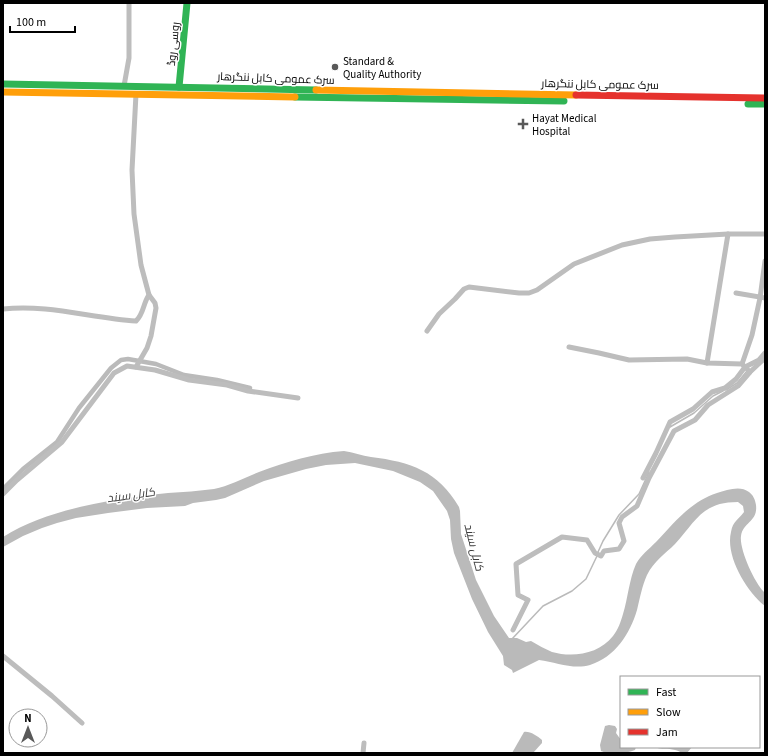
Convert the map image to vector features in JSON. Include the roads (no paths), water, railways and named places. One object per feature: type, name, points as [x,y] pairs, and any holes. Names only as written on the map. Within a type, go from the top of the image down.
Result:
[{"type":"main road","name":"روسی روڈ","points":[[179,87],[187,3]]},
{"type":"main road","name":"سرک عمومی کابل ننگرهار","points":[[3,84],[24,88],[136,94],[352,99],[477,97]]},
{"type":"main road","name":"سرک عمومی کابل ننگرهار","points":[[3,92],[24,88],[124,86],[477,97],[675,100],[765,104]]},
{"type":"main road","name":"سرک عمومی کابل ننگرهار","points":[[675,100],[765,98]]},
{"type":"street","points":[[124,86],[129,58],[129,3]]},
{"type":"street","points":[[136,94],[132,170],[134,208],[140,265],[156,308],[151,336],[147,348],[136,367]]},
{"type":"street","points":[[427,331],[439,314],[464,289],[469,288],[529,293],[537,290],[574,264],[622,245],[650,239],[728,234],[765,234]]},
{"type":"street","points":[[707,363],[728,234]]},
{"type":"street","points":[[643,478],[670,422],[693,409],[712,392],[725,388],[736,379],[744,366],[762,297],[765,261]]},
{"type":"street","points":[[736,293],[762,297]]},
{"type":"street","points":[[3,309],[37,307],[136,321],[143,310],[147,298],[151,297]]},
{"type":"street","points":[[569,348],[600,352],[629,360],[687,359],[707,363],[744,366],[759,360],[765,353]]},
{"type":"street","points":[[514,630],[528,600],[518,595],[516,564],[562,537],[587,540],[595,553],[601,556],[604,551],[619,549],[624,541],[619,523],[622,517],[637,506],[651,473],[674,431],[697,418],[708,405],[738,386],[765,358]]},
{"type":"street","points":[[3,494],[17,480],[62,442],[114,373],[120,368],[127,366],[156,370],[188,380],[228,385],[248,391],[298,398]]},
{"type":"street","points":[[744,366],[750,372]]},
{"type":"street","points":[[3,656],[82,723]]},
{"type":"street","points":[[363,753],[364,743]]},
{"type":"waterway","points":[[3,489],[23,469],[57,442],[79,408],[111,368],[121,360],[128,359],[156,364],[184,375],[217,380],[250,388]]},
{"type":"waterway","points":[[726,390],[737,383],[747,371]]},
{"type":"waterway","points":[[670,427],[694,413],[713,396],[723,391]]},
{"type":"waterway","points":[[598,552],[619,515],[639,494],[649,472]]},
{"type":"waterway","points":[[512,639],[543,606],[572,591],[586,579],[597,556]]},
{"type":"place","name":"Standard & Quality Authority","points":[[335,67]]},
{"type":"place","name":"Hayat Medical Hospital","points":[[523,124]]},
{"type":"water label","name":"کابل سيند","points":[[131,495]]},
{"type":"water label","name":"کابل سيند","points":[[474,547]]}]
